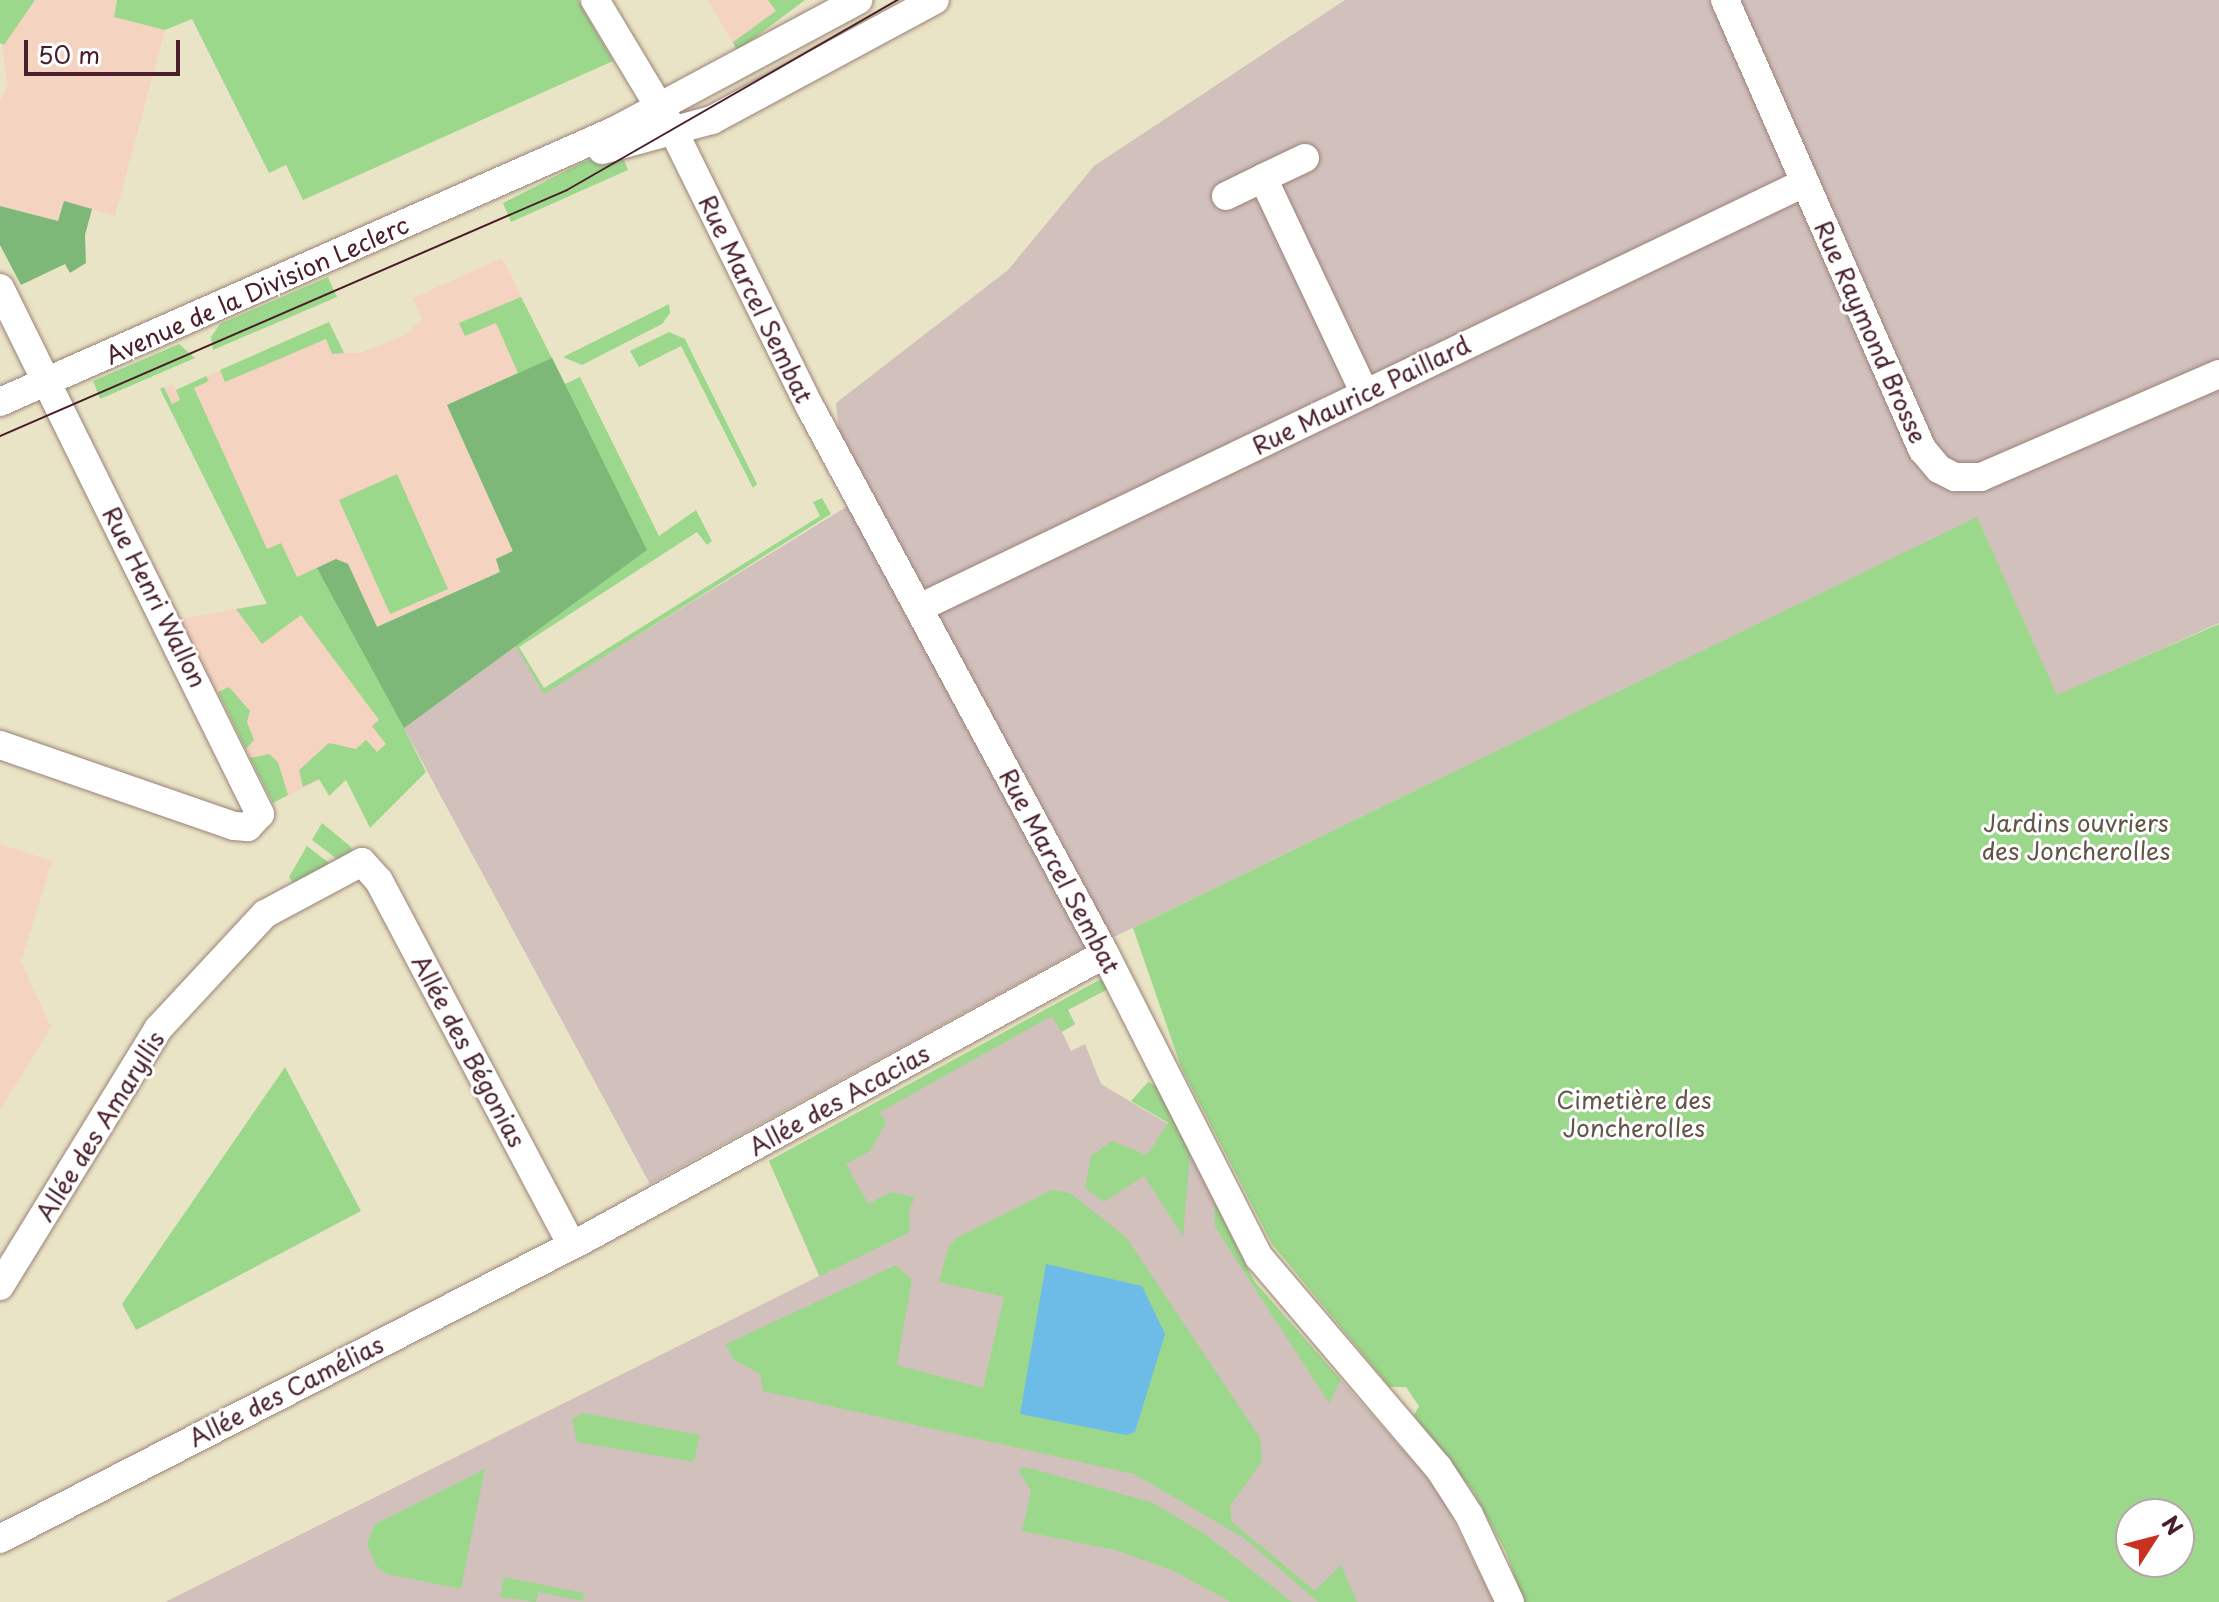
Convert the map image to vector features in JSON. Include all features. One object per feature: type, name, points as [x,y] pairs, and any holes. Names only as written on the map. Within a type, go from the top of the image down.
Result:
[{"type":"street","name":"Rue Marcel Sembat","points":[[595,0],[674,132],[810,407],[1105,954],[1259,1257],[1438,1467],[1469,1515],[1510,1602]]},
{"type":"street","name":"Avenue de la Division Leclerc","points":[[0,402],[513,178],[659,106],[858,0]]},
{"type":"street","name":"Rue Raymond Brosse","points":[[1725,0],[1923,450],[1947,474],[1981,477],[2219,374]]},
{"type":"street","name":"Avenue de la Division Leclerc","points":[[513,178],[712,120],[929,2]]},
{"type":"street","points":[[1226,196],[1305,158]]},
{"type":"street","points":[[1263,178],[1365,394]]},
{"type":"street","name":"Rue Maurice Paillard","points":[[919,608],[1804,183]]},
{"type":"street","name":"Rue Henri Wallon","points":[[0,288],[260,814],[248,827],[234,826],[0,745]]},
{"type":"street","name":"Allée des Bégonias","points":[[362,862],[379,881],[572,1245]]},
{"type":"street","name":"Allée des Amaryllis","points":[[0,1286],[158,1029],[265,914],[362,862]]},
{"type":"street","name":"Allée des Acacias","points":[[572,1245],[1105,954]]},
{"type":"street","name":"Allée des Camélias","points":[[0,1539],[572,1245]]},
{"type":"shaded area","points":[[35,0],[117,0],[115,17],[165,30],[115,216],[64,202],[58,221],[0,206],[0,101],[8,86],[2,47]]},
{"type":"shaded area","points":[[708,0],[805,0],[737,51]]},
{"type":"shaded area","points":[[1345,0],[2219,0],[2219,623],[2057,696],[1977,518],[1114,937],[1111,933],[650,1184],[404,728],[515,644],[544,693],[872,491],[839,433],[836,403],[1008,270],[1094,166]]},
{"type":"shaded area","points":[[502,258],[647,550],[376,752],[273,803],[180,619],[267,603],[160,389],[173,384],[176,390],[329,322],[344,353],[360,353],[406,335],[422,319],[413,298]]},
{"type":"shaded area","points":[[0,844],[52,861],[21,962],[51,1027],[0,1110]]},
{"type":"shaded area","points":[[1062,1001],[1075,1024],[1062,1032],[1071,1051],[1085,1044],[1101,1084],[1178,1130],[1254,1281],[1438,1490],[1494,1602],[165,1602],[819,1276],[769,1161]]},
{"type":"green space","points":[[0,0],[35,0],[4,45],[0,43]]},
{"type":"green space","points":[[117,0],[578,0],[613,61],[303,200],[286,165],[269,173],[192,19],[165,30],[114,17]]},
{"type":"green space","points":[[768,0],[805,0],[737,51],[733,42],[776,11]]},
{"type":"green space","points":[[620,151],[628,170],[511,222],[503,203],[583,162]]},
{"type":"green space","points":[[64,201],[92,209],[85,235],[86,263],[70,273],[65,264],[21,285],[0,245],[0,206],[58,221]]},
{"type":"green space","points":[[328,277],[337,297],[213,350],[211,337],[220,324]]},
{"type":"green space","points":[[521,297],[565,384],[580,377],[659,536],[696,510],[712,541],[707,545],[697,532],[519,647],[544,688],[820,516],[813,502],[822,498],[831,514],[544,694],[515,645],[404,728],[426,772],[370,828],[346,780],[329,796],[319,779],[303,787],[299,770],[329,743],[356,749],[366,740],[377,752],[386,744],[372,726],[379,720],[301,615],[262,644],[236,609],[267,604],[160,389],[164,387],[172,404],[180,400],[176,390],[206,376],[209,381],[194,388],[267,549],[281,543],[297,577],[336,559],[348,564],[377,627],[500,572],[496,559],[513,551],[447,405],[518,373],[496,323],[465,336],[459,323]]},
{"type":"green space","points":[[669,304],[670,313],[662,324],[582,365],[563,357]]},
{"type":"green space","points":[[329,322],[344,353],[332,354],[326,339],[225,382],[220,370]]},
{"type":"green space","points":[[669,332],[685,339],[757,484],[753,488],[681,346],[639,367],[630,351]]},
{"type":"green space","points":[[179,344],[195,358],[100,399],[93,381]]},
{"type":"green space","points":[[552,358],[647,550],[404,728],[317,568],[336,559],[348,564],[377,627],[500,572],[496,559],[513,551],[447,405]]},
{"type":"green space","points":[[397,474],[448,589],[390,614],[339,500]]},
{"type":"green space","name":"Cimetière des Joncherolles","points":[[1977,517],[2057,695],[2219,624],[2219,1602],[1524,1602],[1506,1552],[1473,1491],[1414,1415],[1419,1406],[1406,1387],[1390,1387],[1272,1244],[1181,1067],[1133,928]]},
{"type":"green space","points":[[229,687],[250,711],[247,722],[254,740],[246,749],[218,692]]},
{"type":"green space","points":[[269,754],[278,762],[288,795],[273,803],[250,758]]},
{"type":"green space","points":[[322,823],[352,850],[337,859],[312,840]]},
{"type":"green space","points":[[307,846],[329,863],[295,885],[289,877]]},
{"type":"green space","points":[[1101,979],[1108,989],[1068,1010],[1075,1024],[1061,1032],[1052,1016],[880,1112],[886,1123],[870,1151],[846,1164],[868,1204],[891,1192],[915,1197],[909,1210],[910,1232],[820,1276],[769,1161]]},
{"type":"green space","points":[[285,1067],[361,1211],[136,1330],[122,1304]]},
{"type":"green space","points":[[1148,1082],[1160,1088],[1190,1154],[1183,1236],[1144,1176],[1104,1202],[1085,1188],[1091,1156],[1112,1141],[1147,1155],[1168,1123],[1131,1101]]},
{"type":"green space","points":[[1052,1190],[1070,1193],[1126,1237],[1260,1438],[1262,1461],[1230,1506],[1232,1522],[1315,1591],[1341,1565],[1357,1602],[1318,1602],[1244,1538],[1134,1474],[763,1391],[760,1374],[733,1359],[726,1344],[896,1265],[912,1280],[897,1365],[983,1388],[1004,1297],[939,1282],[948,1248],[956,1238]]},
{"type":"green space","points":[[1214,1201],[1254,1281],[1341,1380],[1329,1403],[1215,1227]]},
{"type":"green space","points":[[583,1413],[700,1435],[694,1462],[577,1442],[572,1419]]},
{"type":"green space","points":[[1026,1467],[1153,1503],[1205,1534],[1292,1602],[1231,1602],[1174,1571],[1115,1550],[1022,1531],[1031,1491],[1018,1470]]},
{"type":"green space","points":[[485,1469],[461,1589],[387,1574],[376,1566],[367,1543],[375,1524]]},
{"type":"green space","points":[[504,1577],[584,1593],[583,1601],[538,1592],[536,1602],[500,1597]]},
{"type":"water","points":[[1046,1264],[1142,1286],[1165,1334],[1135,1432],[1126,1435],[1020,1414]]},
{"type":"tram line","points":[[0,436],[567,190],[898,0]]},
{"type":"park label","name":"Jardins ouvriers des Joncherolles","points":[[2076,837]]}]
